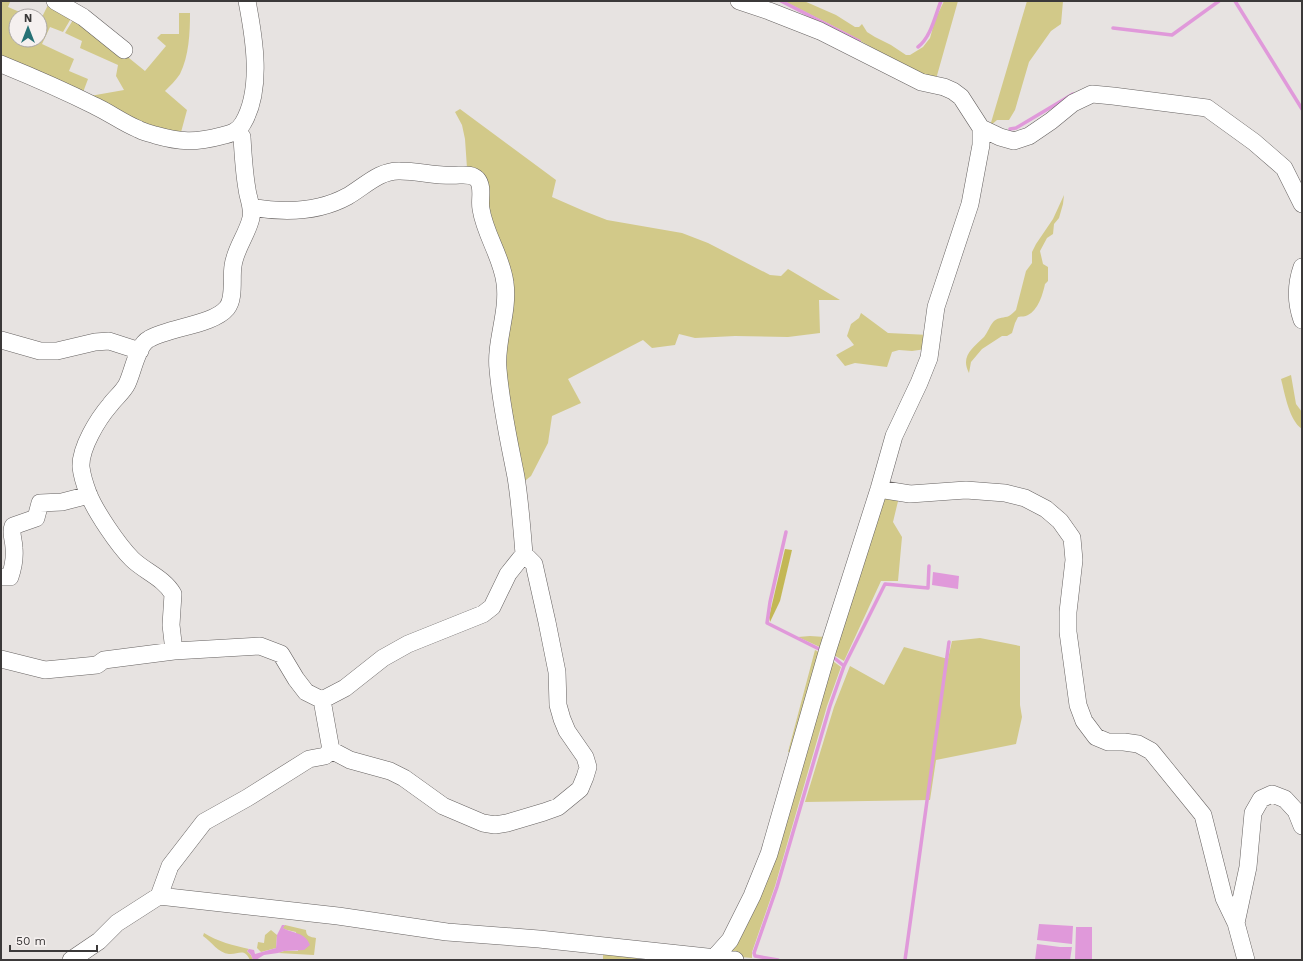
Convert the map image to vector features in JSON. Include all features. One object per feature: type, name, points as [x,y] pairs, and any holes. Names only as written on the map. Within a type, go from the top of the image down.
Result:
[{"type":"street","points":[[55,1],[83,16],[124,50]]},
{"type":"street","points":[[1,64],[96,106],[139,130],[175,141],[201,140],[235,132],[243,124],[248,110],[255,79],[254,38],[247,1]]},
{"type":"street","points":[[715,959],[730,940],[752,896],[769,854],[828,649],[879,489],[894,436],[929,358],[936,307],[970,204],[981,145],[981,128],[961,97],[953,91],[944,87],[921,82],[820,31],[739,1]]},
{"type":"street","points":[[981,128],[1014,141],[1029,136],[1051,121],[1073,103],[1092,94],[1207,108],[1254,142],[1284,168],[1302,204]]},
{"type":"street","points":[[174,651],[171,625],[172,594],[163,582],[132,559],[120,546],[89,495],[81,466],[82,455],[104,412],[128,384],[142,344],[148,339],[168,330],[212,319],[226,308],[230,302],[233,264],[251,218],[251,207],[247,188],[242,137],[235,132]]},
{"type":"street","points":[[251,207],[266,210],[311,209],[332,204],[387,172],[401,171],[453,176],[469,175],[477,179],[481,188],[481,209],[502,266],[507,297],[497,367],[503,416],[516,478],[524,554],[534,564],[557,672],[558,705],[562,719],[567,731],[585,757],[588,767],[580,789],[558,807],[507,823],[489,824],[443,806],[404,778],[390,771],[350,760],[331,750]]},
{"type":"street","points":[[1302,267],[1299,274],[1297,294],[1302,320]]},
{"type":"street","points":[[1,340],[40,352],[95,342],[109,341],[140,351]]},
{"type":"street","points":[[879,489],[910,494],[966,490],[1005,493],[1025,498],[1046,509],[1060,521],[1072,538],[1074,560],[1068,612],[1068,632],[1078,705],[1084,722],[1096,738],[1108,742],[1138,744],[1152,751],[1203,814],[1213,861],[1224,898],[1236,923],[1246,960]]},
{"type":"street","points":[[1,577],[10,577],[12,570],[14,549],[11,531],[13,526],[36,518],[40,503],[62,502],[89,495]]},
{"type":"street","points":[[322,700],[345,688],[383,658],[408,644],[483,614],[492,608],[508,574],[524,554]]},
{"type":"street","points":[[1,659],[45,670],[97,665],[104,660],[174,651],[260,646],[281,654],[296,679],[306,692],[322,700]]},
{"type":"street","points":[[322,700],[331,750]]},
{"type":"street","points":[[71,960],[99,941],[117,923],[159,896],[170,866],[204,822],[248,798],[309,759],[325,756],[331,750]]},
{"type":"street","points":[[1236,923],[1248,867],[1253,813],[1261,799],[1272,794],[1285,799],[1296,811],[1302,826]]},
{"type":"street","points":[[159,896],[338,916],[447,932],[539,939],[735,960]]},
{"type":"shaded area","points":[[1,1],[10,2],[8,7],[10,8],[8,8],[8,48],[48,47],[74,59],[69,71],[88,79],[82,95],[1,59]]},
{"type":"shaded area","points":[[50,1],[73,15],[63,32],[50,27],[48,31],[48,8],[46,8]]},
{"type":"shaded area","points":[[784,1],[804,1],[836,15],[855,27],[859,27],[862,24],[867,32],[906,55],[910,55],[923,47],[930,38],[935,20],[944,1],[958,1],[936,79],[927,79],[843,31]]},
{"type":"shaded area","points":[[1027,1],[1063,1],[1061,24],[1051,31],[1029,62],[1015,110],[1009,120],[997,120],[990,126]]},
{"type":"shaded area","points":[[179,13],[190,13],[187,52],[180,74],[165,91],[187,110],[180,136],[155,130],[90,96],[124,90],[116,76],[118,65],[80,48],[82,41],[65,33],[76,15],[145,71],[166,46],[157,38],[161,34],[179,34]]},
{"type":"shaded area","points":[[460,109],[556,180],[552,197],[607,220],[682,233],[708,243],[770,275],[781,276],[788,269],[840,300],[819,300],[820,333],[788,337],[735,336],[695,338],[679,334],[675,345],[652,348],[643,340],[568,379],[581,403],[552,416],[548,443],[531,476],[521,484],[500,365],[509,296],[467,168],[465,139],[462,125],[455,112]]},
{"type":"shaded area","points":[[1064,195],[1059,218],[1054,224],[1053,234],[1047,238],[1040,251],[1043,264],[1048,267],[1048,281],[1045,284],[1037,306],[1032,313],[1018,317],[1012,333],[1007,336],[1002,336],[982,349],[971,362],[969,373],[966,362],[969,353],[984,337],[994,321],[1009,316],[1016,310],[1026,271],[1032,263],[1032,252],[1053,219]]},
{"type":"shaded area","points":[[861,313],[888,333],[929,335],[926,349],[912,351],[899,350],[892,352],[887,367],[855,363],[845,366],[836,355],[854,345],[847,336],[851,324],[859,318]]},
{"type":"shaded area","points":[[1291,375],[1296,404],[1302,412],[1302,429],[1294,420],[1291,413],[1281,379]]},
{"type":"shaded area","points":[[881,494],[899,497],[893,522],[902,537],[898,581],[881,581],[844,661],[832,654]]},
{"type":"shaded area","points":[[785,549],[792,550],[780,601],[770,622],[769,617]]},
{"type":"shaded area","points":[[933,572],[959,576],[958,589],[932,585]]},
{"type":"shaded area","points":[[798,637],[825,637],[822,648]]},
{"type":"shaded area","points":[[980,638],[1020,646],[1020,705],[1022,717],[1016,744],[936,760],[930,800],[805,802],[834,707],[850,666],[884,685],[904,647],[948,659],[952,641]]},
{"type":"shaded area","points":[[815,650],[823,654],[794,753],[788,752]]},
{"type":"shaded area","points":[[830,659],[841,667],[827,706],[775,886],[752,952],[752,958],[731,956],[729,950]]},
{"type":"shaded area","points":[[1039,924],[1073,926],[1072,944],[1037,940]]},
{"type":"shaded area","points":[[282,925],[285,925],[283,928],[302,935],[310,945],[304,950],[284,951],[264,955],[256,960],[253,960],[247,951],[249,949],[254,950],[255,954],[276,948],[277,935]]},
{"type":"shaded area","points":[[285,925],[306,930],[309,936],[316,938],[314,955],[278,953],[284,951],[298,951],[296,932],[282,928]]},
{"type":"shaded area","points":[[1076,927],[1092,927],[1092,960],[1075,960]]},
{"type":"shaded area","points":[[271,930],[277,935],[276,948],[261,952],[257,948],[258,942],[264,943],[265,935]]},
{"type":"shaded area","points":[[204,933],[220,941],[249,949],[247,951],[253,960],[250,960],[248,956],[241,952],[229,954],[222,952],[203,936]]},
{"type":"shaded area","points":[[1037,944],[1072,947],[1070,960],[1035,960]]},
{"type":"shaded area","points":[[603,954],[651,960],[603,960]]},
{"type":"waterway","points":[[781,1],[859,41]]},
{"type":"waterway","points":[[918,47],[926,38],[935,20],[941,1]]},
{"type":"waterway","points":[[1113,28],[1172,35],[1219,1]]},
{"type":"waterway","points":[[1235,1],[1302,109]]},
{"type":"waterway","points":[[1010,129],[1016,128],[1073,94]]},
{"type":"waterway","points":[[786,532],[770,602],[767,623],[819,649]]},
{"type":"waterway","points":[[778,960],[755,956],[754,953],[777,887],[830,706],[844,666],[885,584],[928,588],[929,566]]},
{"type":"waterway","points":[[905,960],[949,642]]},
{"type":"waterway","points":[[833,657],[844,666]]}]
